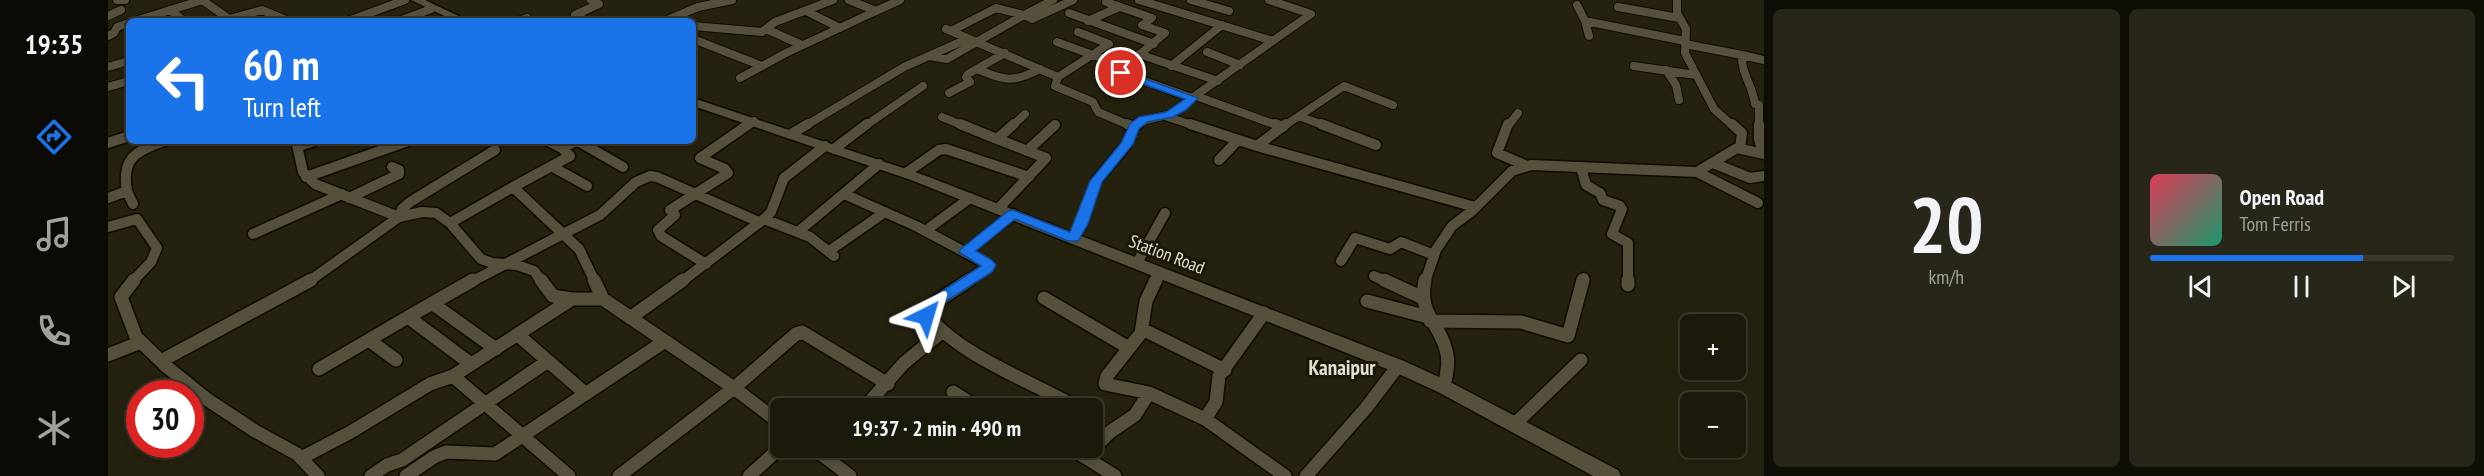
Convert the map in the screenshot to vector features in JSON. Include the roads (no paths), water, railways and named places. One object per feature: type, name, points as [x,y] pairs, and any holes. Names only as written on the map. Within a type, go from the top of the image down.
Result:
[{"type":"main road","points":[[416,0],[454,18]]},
{"type":"main road","name":"Station Road","points":[[696,103],[906,173],[1398,366],[1444,387],[1611,476]]},
{"type":"street","points":[[117,0],[125,0]]},
{"type":"street","points":[[165,0],[181,18]]},
{"type":"street","points":[[151,18],[203,0],[226,18]]},
{"type":"street","points":[[356,18],[405,0]]},
{"type":"street","points":[[582,18],[575,15],[599,4],[591,0]]},
{"type":"street","points":[[672,18],[698,7],[732,0]]},
{"type":"street","points":[[696,26],[759,32],[775,22],[832,0]]},
{"type":"street","points":[[849,0],[876,11]]},
{"type":"street","points":[[740,78],[802,45],[900,0]]},
{"type":"street","points":[[791,134],[923,57],[971,41],[1053,0]]},
{"type":"street","points":[[1058,77],[949,30],[996,9],[1006,9],[1032,19],[1073,0]]},
{"type":"street","points":[[1139,0],[1273,41]]},
{"type":"street","points":[[1191,0],[1230,11]]},
{"type":"street","points":[[1073,238],[1082,224],[1096,181],[1127,144],[1134,127],[1143,119],[1165,116],[1182,108],[1194,97],[1311,14],[1269,0]]},
{"type":"street","points":[[1677,0],[1679,18],[1686,29],[1684,53],[1714,109],[1742,133],[1740,148]]},
{"type":"street","points":[[1106,2],[1152,18],[1142,25],[1165,35],[1119,72],[1283,127]]},
{"type":"street","points":[[1577,5],[1589,36]]},
{"type":"street","points":[[1088,21],[1119,7]]},
{"type":"street","points":[[1618,8],[1679,18]]},
{"type":"street","points":[[407,18],[431,9]]},
{"type":"street","points":[[108,16],[121,10]]},
{"type":"street","points":[[235,18],[262,10],[281,18]]},
{"type":"street","points":[[806,11],[840,28]]},
{"type":"street","points":[[1069,13],[1154,44]]},
{"type":"street","points":[[1585,21],[1659,31],[1685,43],[1764,60]]},
{"type":"street","points":[[108,36],[114,33],[117,27],[126,24]]},
{"type":"street","points":[[1171,66],[1222,25]]},
{"type":"street","points":[[766,29],[802,45]]},
{"type":"street","points":[[1104,41],[1116,31]]},
{"type":"street","points":[[1078,32],[1109,44],[1058,77],[1055,86],[1093,102],[1100,114],[1134,127]]},
{"type":"street","points":[[696,40],[762,66]]},
{"type":"street","points":[[1057,42],[1090,56],[1124,66]]},
{"type":"street","points":[[1207,52],[1240,65]]},
{"type":"street","points":[[949,93],[970,82],[967,76],[1005,53]]},
{"type":"street","points":[[1139,54],[1218,81]]},
{"type":"street","points":[[1697,172],[1731,150],[1740,148],[1763,154],[1759,139],[1759,105],[1755,104],[1751,88],[1744,81],[1742,55]]},
{"type":"street","points":[[108,67],[126,62]]},
{"type":"street","points":[[1634,66],[1696,75]]},
{"type":"street","points":[[108,67],[126,82]]},
{"type":"street","points":[[977,69],[999,79],[1015,81],[1040,69]]},
{"type":"street","points":[[1666,70],[1677,85],[1679,100]]},
{"type":"street","points":[[108,87],[126,82]]},
{"type":"street","points":[[630,318],[706,264],[771,212],[784,178],[922,86]]},
{"type":"street","points":[[1257,146],[1344,86],[1393,105]]},
{"type":"street","points":[[1518,113],[1509,122],[1497,153],[1527,166]]},
{"type":"street","points":[[997,139],[1025,114]]},
{"type":"street","points":[[1165,116],[1257,146],[1332,168],[1362,172],[1475,207]]},
{"type":"street","points":[[1299,116],[1376,146]]},
{"type":"street","points":[[942,117],[1047,158],[1029,177],[1006,211],[966,252]]},
{"type":"street","points":[[706,264],[661,236],[658,230],[675,216],[670,210],[728,173],[725,169],[700,158],[754,122]]},
{"type":"street","points":[[1027,151],[1055,125]]},
{"type":"street","points":[[108,143],[126,137]]},
{"type":"street","points":[[1219,160],[1238,140]]},
{"type":"street","points":[[133,204],[127,191],[123,170],[129,159],[156,144]]},
{"type":"street","points":[[297,144],[306,177],[315,184],[399,217]]},
{"type":"street","points":[[306,177],[400,144]]},
{"type":"street","points":[[450,223],[570,156],[554,144]]},
{"type":"street","points":[[562,148],[571,144]]},
{"type":"street","points":[[582,144],[623,167]]},
{"type":"street","points":[[906,173],[939,150],[946,149],[1029,177]]},
{"type":"street","points":[[399,217],[410,202],[495,150]]},
{"type":"street","points":[[1713,163],[1750,178],[1764,176]]},
{"type":"street","points":[[799,231],[844,194],[850,185],[879,164]]},
{"type":"street","points":[[551,166],[587,186]]},
{"type":"street","points":[[1444,387],[1448,361],[1446,348],[1429,319],[1423,298],[1426,275],[1434,255],[1452,226],[1512,171],[1527,166],[1697,172],[1758,203]]},
{"type":"street","points":[[253,234],[399,174],[399,170],[392,167]]},
{"type":"street","points":[[1581,167],[1586,185],[1600,194],[1603,200],[1620,206],[1622,209],[1612,234],[1628,243],[1628,285]]},
{"type":"street","points":[[319,369],[504,263],[587,223],[645,178],[653,176],[762,220],[810,235],[831,253],[885,212]]},
{"type":"street","points":[[513,187],[579,249],[603,299],[734,388],[770,415]]},
{"type":"street","points":[[108,198],[127,191]]},
{"type":"street","points":[[844,194],[924,231],[989,265],[924,310],[926,316],[943,331],[980,355],[1060,398]]},
{"type":"street","points":[[924,231],[970,198]]},
{"type":"street","points":[[161,361],[313,279],[403,214],[436,213],[450,223],[480,259],[534,271],[553,296],[572,299],[603,299]]},
{"type":"street","points":[[1137,263],[1166,213]]},
{"type":"street","points":[[108,227],[137,219],[158,248],[151,263],[132,280],[122,297],[136,337],[208,400],[301,458],[318,476]]},
{"type":"street","points":[[1341,261],[1355,238],[1390,249],[1401,242],[1434,255]]},
{"type":"street","points":[[1160,272],[1146,301],[1142,329],[1107,375],[1105,384],[1149,393],[1205,419],[1285,476]]},
{"type":"street","points":[[1374,276],[1423,298]]},
{"type":"street","points":[[1367,301],[1429,319],[1521,322],[1568,336],[1576,317],[1575,310],[1584,278]]},
{"type":"street","points":[[1044,298],[1074,313],[1106,338],[1129,348]]},
{"type":"street","points":[[301,458],[349,433],[430,384],[453,376],[572,299]]},
{"type":"street","points":[[432,304],[496,349]]},
{"type":"street","points":[[1205,419],[1216,402],[1219,376],[1264,313]]},
{"type":"street","points":[[408,317],[471,364]]},
{"type":"street","points":[[1142,329],[1225,370]]},
{"type":"street","points":[[874,398],[904,363],[943,331]]},
{"type":"street","points":[[619,476],[734,388],[801,332],[888,384]]},
{"type":"street","points":[[518,335],[586,394]]},
{"type":"street","points":[[369,340],[396,360]]},
{"type":"street","points":[[406,476],[438,454],[454,451],[488,456],[495,454],[665,341]]},
{"type":"street","points":[[108,355],[141,342]]},
{"type":"street","points":[[1515,424],[1581,360]]},
{"type":"street","points":[[371,476],[387,465],[402,460],[548,361]]},
{"type":"street","points":[[1306,476],[1366,408],[1398,366]]},
{"type":"street","points":[[453,376],[569,476]]},
{"type":"street","points":[[953,392],[962,398]]},
{"type":"street","points":[[1103,439],[1135,415],[1149,393]]},
{"type":"street","points":[[749,476],[770,457]]},
{"type":"street","points":[[829,458],[850,476]]},
{"type":"street","points":[[1087,458],[1115,476]]},
{"type":"district","name":"Kanaipur","points":[[1342,367]]}]
